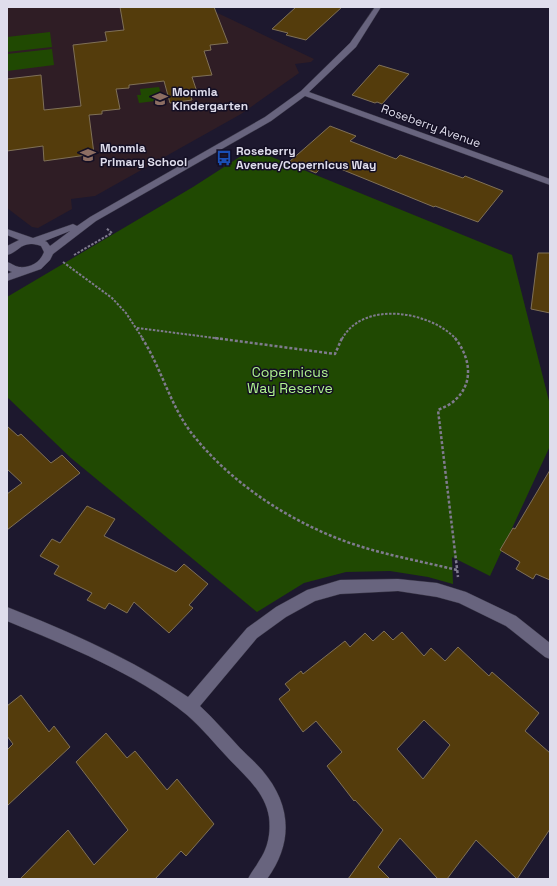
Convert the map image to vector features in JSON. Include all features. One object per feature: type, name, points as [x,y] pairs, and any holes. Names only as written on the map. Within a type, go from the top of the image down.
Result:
[{"type":"street","points":[[7,278],[33,268],[45,261],[49,252],[93,219],[268,119],[304,93],[353,46],[378,7]]},
{"type":"street","name":"Roseberry Avenue","points":[[304,93],[550,182]]},
{"type":"street","points":[[7,252],[18,244],[32,241],[93,219]]},
{"type":"street","points":[[7,232],[44,244],[49,252]]},
{"type":"street","points":[[7,265],[14,269],[26,270]]},
{"type":"street","points":[[189,707],[252,633],[281,612],[312,595],[340,588],[398,585],[437,590],[461,597],[511,621],[550,652]]},
{"type":"street","points":[[7,614],[65,638],[136,672],[189,707],[260,780],[274,802],[279,827],[276,848],[257,879]]},
{"type":"path","points":[[93,219],[112,233],[62,262],[112,298],[137,328],[154,359],[163,383],[176,410],[193,435],[234,478],[266,501],[299,520],[334,537],[371,549],[457,570]]},
{"type":"path","points":[[137,328],[335,354],[342,338],[350,328],[360,322],[381,315],[403,314],[421,317],[436,324],[459,341],[466,354],[470,367],[467,381],[462,393],[453,402],[438,410],[461,597]]},
{"type":"shaded area","name":"Monmia Primary School","points":[[7,7],[205,7],[314,59],[311,62],[295,64],[299,73],[241,114],[95,196],[71,199],[72,209],[38,228],[32,227],[7,208]]},
{"type":"green space","points":[[50,32],[52,47],[7,52],[7,37]]},
{"type":"green space","points":[[52,49],[54,65],[7,71],[7,54]]},
{"type":"green space","points":[[159,87],[163,100],[139,103],[137,95],[141,95],[140,89]]},
{"type":"green space","name":"Copernicus Way Reserve","points":[[252,149],[512,255],[550,405],[550,446],[490,576],[452,557],[453,584],[428,577],[390,571],[346,572],[304,583],[257,612],[71,458],[7,397],[7,297],[193,187]]},
{"type":"building","points":[[120,7],[214,7],[228,43],[210,45],[211,50],[204,51],[212,75],[192,77],[198,95],[191,96],[192,100],[170,103],[164,81],[129,85],[129,88],[116,89],[120,109],[102,111],[102,114],[89,115],[94,154],[44,161],[43,146],[7,151],[7,79],[41,75],[44,110],[81,106],[73,45],[107,41],[105,32],[124,30]]},
{"type":"building","points":[[296,7],[342,7],[306,40],[286,35],[288,33],[272,29]]},
{"type":"building","points":[[379,65],[409,74],[382,104],[352,95]]},
{"type":"building","points":[[330,126],[356,136],[350,141],[396,159],[400,155],[463,178],[465,176],[503,191],[478,222],[435,206],[434,207],[326,163],[316,173],[289,162]]},
{"type":"building","points":[[538,253],[550,253],[550,313],[531,309]]},
{"type":"building","points":[[7,426],[18,436],[21,434],[51,463],[62,455],[80,473],[7,530],[7,494],[22,483],[7,469]]},
{"type":"building","points":[[550,470],[550,580],[536,574],[533,579],[516,569],[520,562],[500,550],[513,528],[515,529]]},
{"type":"building","points":[[87,506],[115,519],[104,536],[176,572],[184,564],[208,584],[189,605],[193,608],[169,633],[134,602],[127,613],[109,603],[105,609],[87,600],[92,593],[54,574],[59,566],[40,556],[52,539],[60,543]]},
{"type":"building","points":[[384,631],[393,640],[402,632],[424,656],[431,648],[445,661],[458,647],[489,676],[492,672],[539,713],[525,731],[550,753],[550,829],[517,879],[476,840],[447,879],[438,879],[400,838],[378,867],[390,879],[348,879],[383,830],[355,800],[354,801],[327,766],[342,752],[316,721],[303,732],[279,699],[290,690],[285,684],[301,671],[303,674],[345,641],[350,647],[365,633],[373,641]],"holes":[[[424,720],[450,745],[423,779],[397,749]]]},
{"type":"building","points":[[21,695],[49,732],[54,726],[70,747],[7,806],[7,750],[13,744],[7,736],[7,706]]},
{"type":"building","points":[[106,733],[127,758],[135,751],[167,790],[177,779],[214,824],[186,856],[181,851],[155,879],[20,879],[68,830],[94,865],[128,830],[76,762]]},
{"type":"place","name":"Monmia Kindergarten","points":[[160,99]]},
{"type":"place","name":"Monmia Primary School","points":[[88,155]]},
{"type":"place","name":"Roseberry Avenue/Copernicus Way","points":[[224,158]]}]
